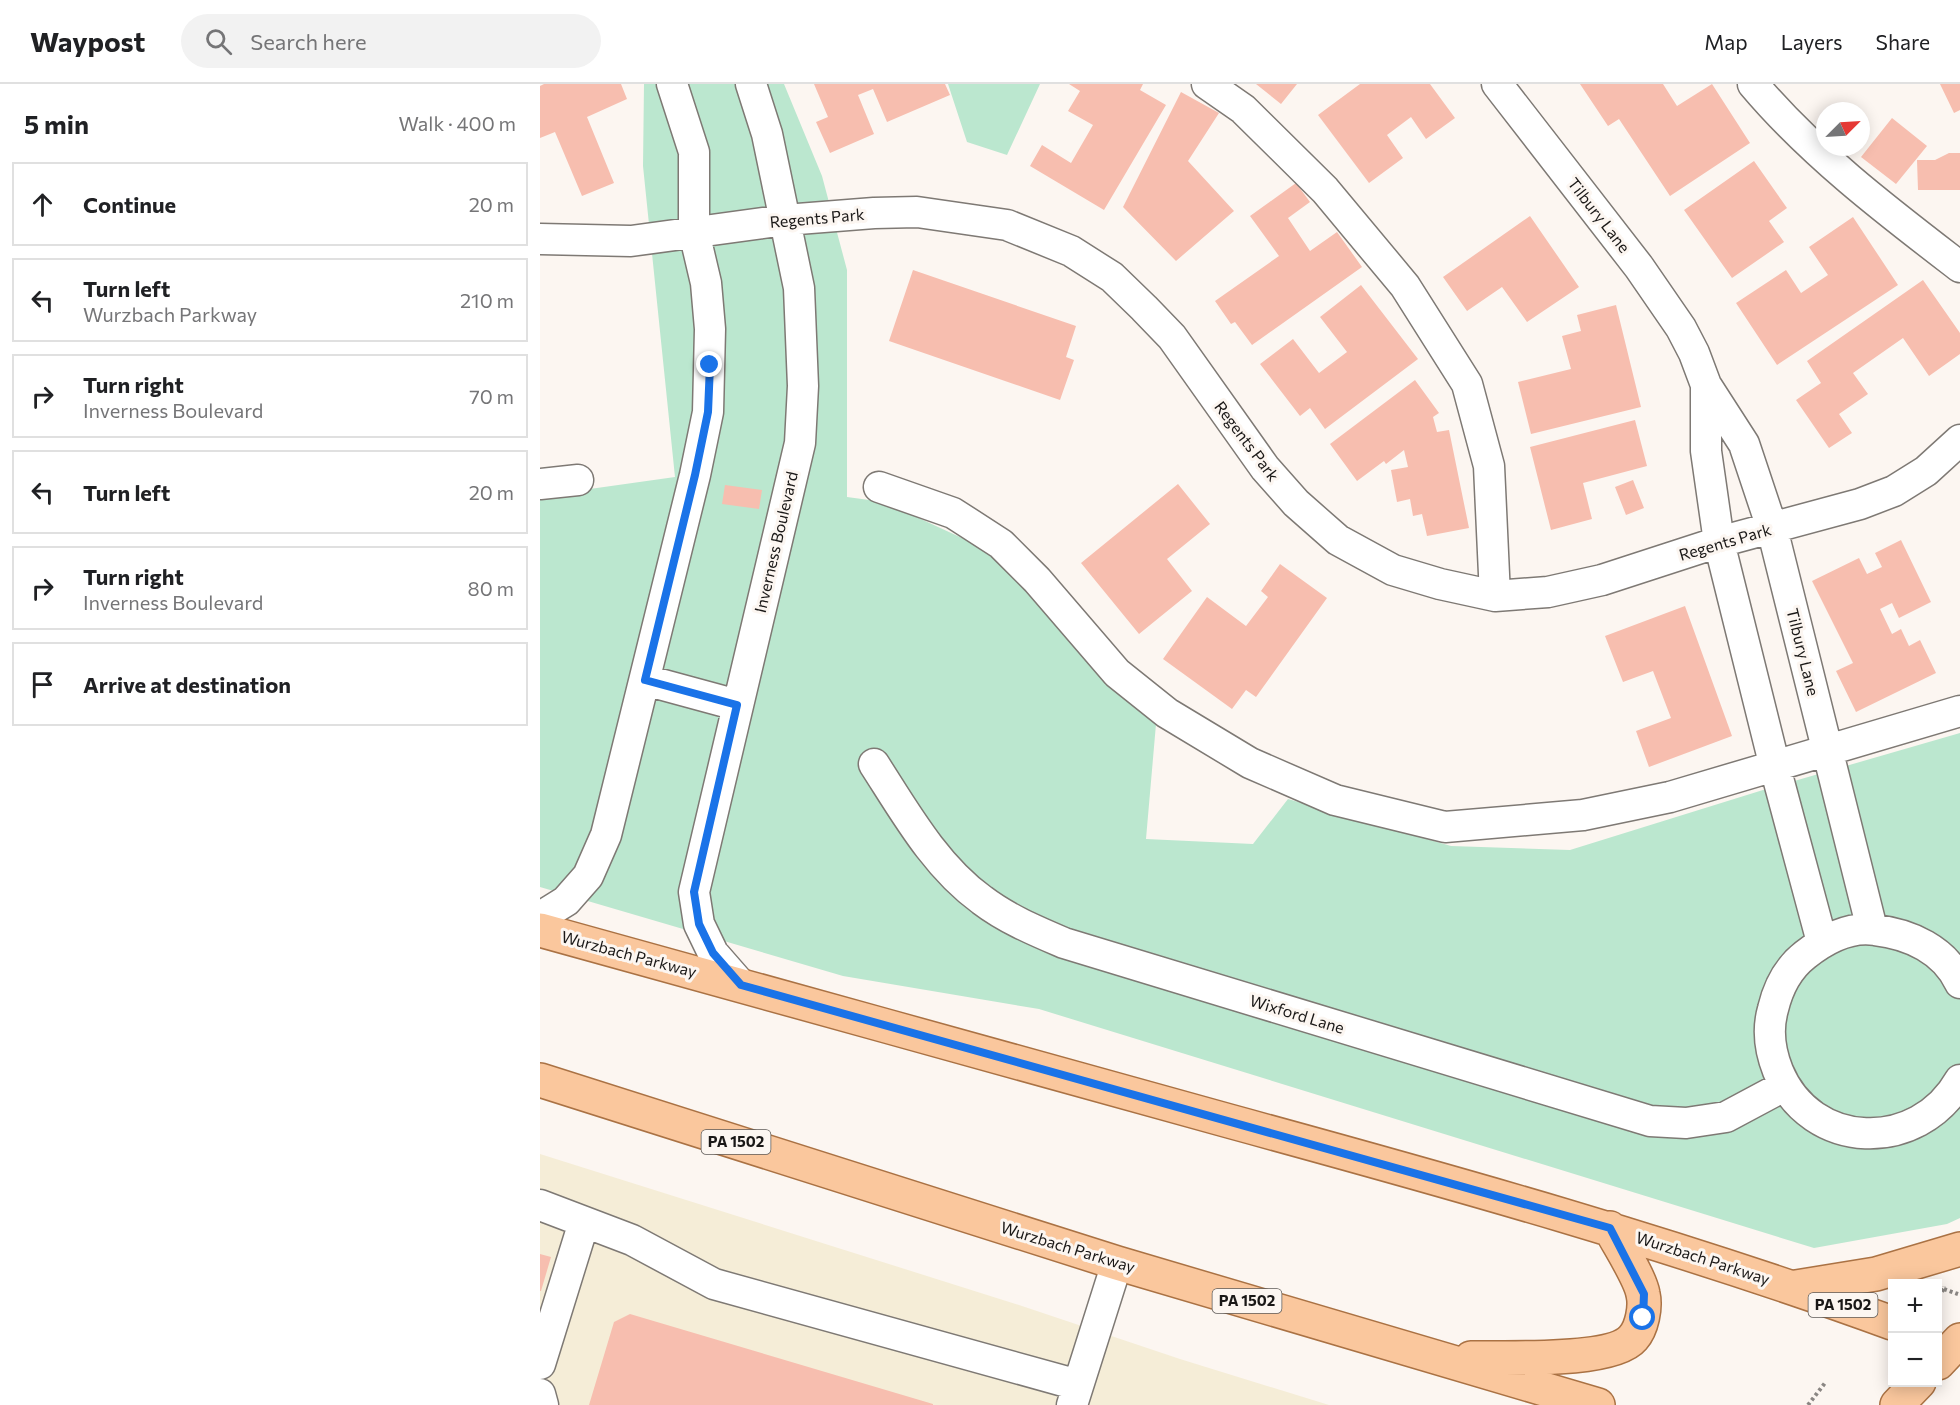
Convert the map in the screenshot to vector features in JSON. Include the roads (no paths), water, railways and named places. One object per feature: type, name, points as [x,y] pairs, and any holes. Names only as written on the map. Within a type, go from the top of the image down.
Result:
[{"type":"main road","name":"Wurzbach Parkway","points":[[540,930],[1610,1228],[1794,1287],[1888,1321]]},
{"type":"main road","name":"Wurzbach Parkway","points":[[540,1080],[1117,1263],[1440,1358],[1570,1400],[1598,1405]]},
{"type":"main road","points":[[1440,1358],[1579,1356],[1621,1346],[1634,1338],[1643,1318],[1644,1294],[1610,1228]]},
{"type":"main road","points":[[1794,1287],[1876,1274],[1960,1249]]},
{"type":"main road","points":[[1897,1405],[1915,1387]]},
{"type":"street","points":[[540,917],[566,901],[588,876],[606,835],[693,486],[708,412],[710,329],[705,283],[694,232],[694,152],[672,84]]},
{"type":"street","name":"Inverness Boulevard","points":[[741,985],[713,953],[699,924],[694,892],[800,443],[803,386],[799,288],[767,134],[751,84]]},
{"type":"street","points":[[1207,84],[1243,109],[1326,190],[1405,286],[1467,384],[1489,466],[1495,596]]},
{"type":"street","name":"Tilbury Lane","points":[[1497,84],[1639,267],[1675,319],[1694,353],[1706,385],[1744,444],[1772,528],[1872,929]]},
{"type":"street","points":[[1753,84],[1824,157],[1891,214],[1960,267]]},
{"type":"street","name":"Regents Park","points":[[540,239],[631,241],[785,220],[874,213],[917,212],[1007,225],[1071,250],[1112,277],[1165,330],[1265,468],[1296,503],[1338,540],[1393,570],[1440,584],[1495,596],[1548,592],[1602,580],[1719,542],[1860,504],[1894,491],[1926,471],[1960,440]]},
{"type":"street","name":"Tilbury Lane","points":[[1706,385],[1706,451],[1719,542],[1775,767],[1822,942]]},
{"type":"street","points":[[540,484],[578,480]]},
{"type":"street","points":[[879,487],[953,513],[1001,544],[1037,580],[1117,673],[1167,713],[1251,763],[1335,800],[1445,827],[1583,815],[1670,798],[1960,711]]},
{"type":"street","points":[[645,680],[737,705]]},
{"type":"street","name":"Wixford Lane","points":[[873,764],[918,832],[947,867],[981,900],[1018,923],[1064,943],[1650,1121],[1686,1123],[1726,1117],[1784,1086]]},
{"type":"street","points":[[1960,983],[1956,974],[1933,950],[1905,935],[1872,929],[1846,932],[1822,942],[1796,963],[1778,990],[1769,1022],[1772,1055],[1784,1086],[1806,1110],[1833,1127],[1865,1134],[1897,1131],[1927,1118],[1951,1096],[1960,1080]]},
{"type":"street","points":[[540,1205],[632,1240],[714,1284],[1075,1395],[1117,1263]]},
{"type":"street","points":[[540,1364],[584,1222]]},
{"type":"street","points":[[540,1394],[543,1405]]}]
